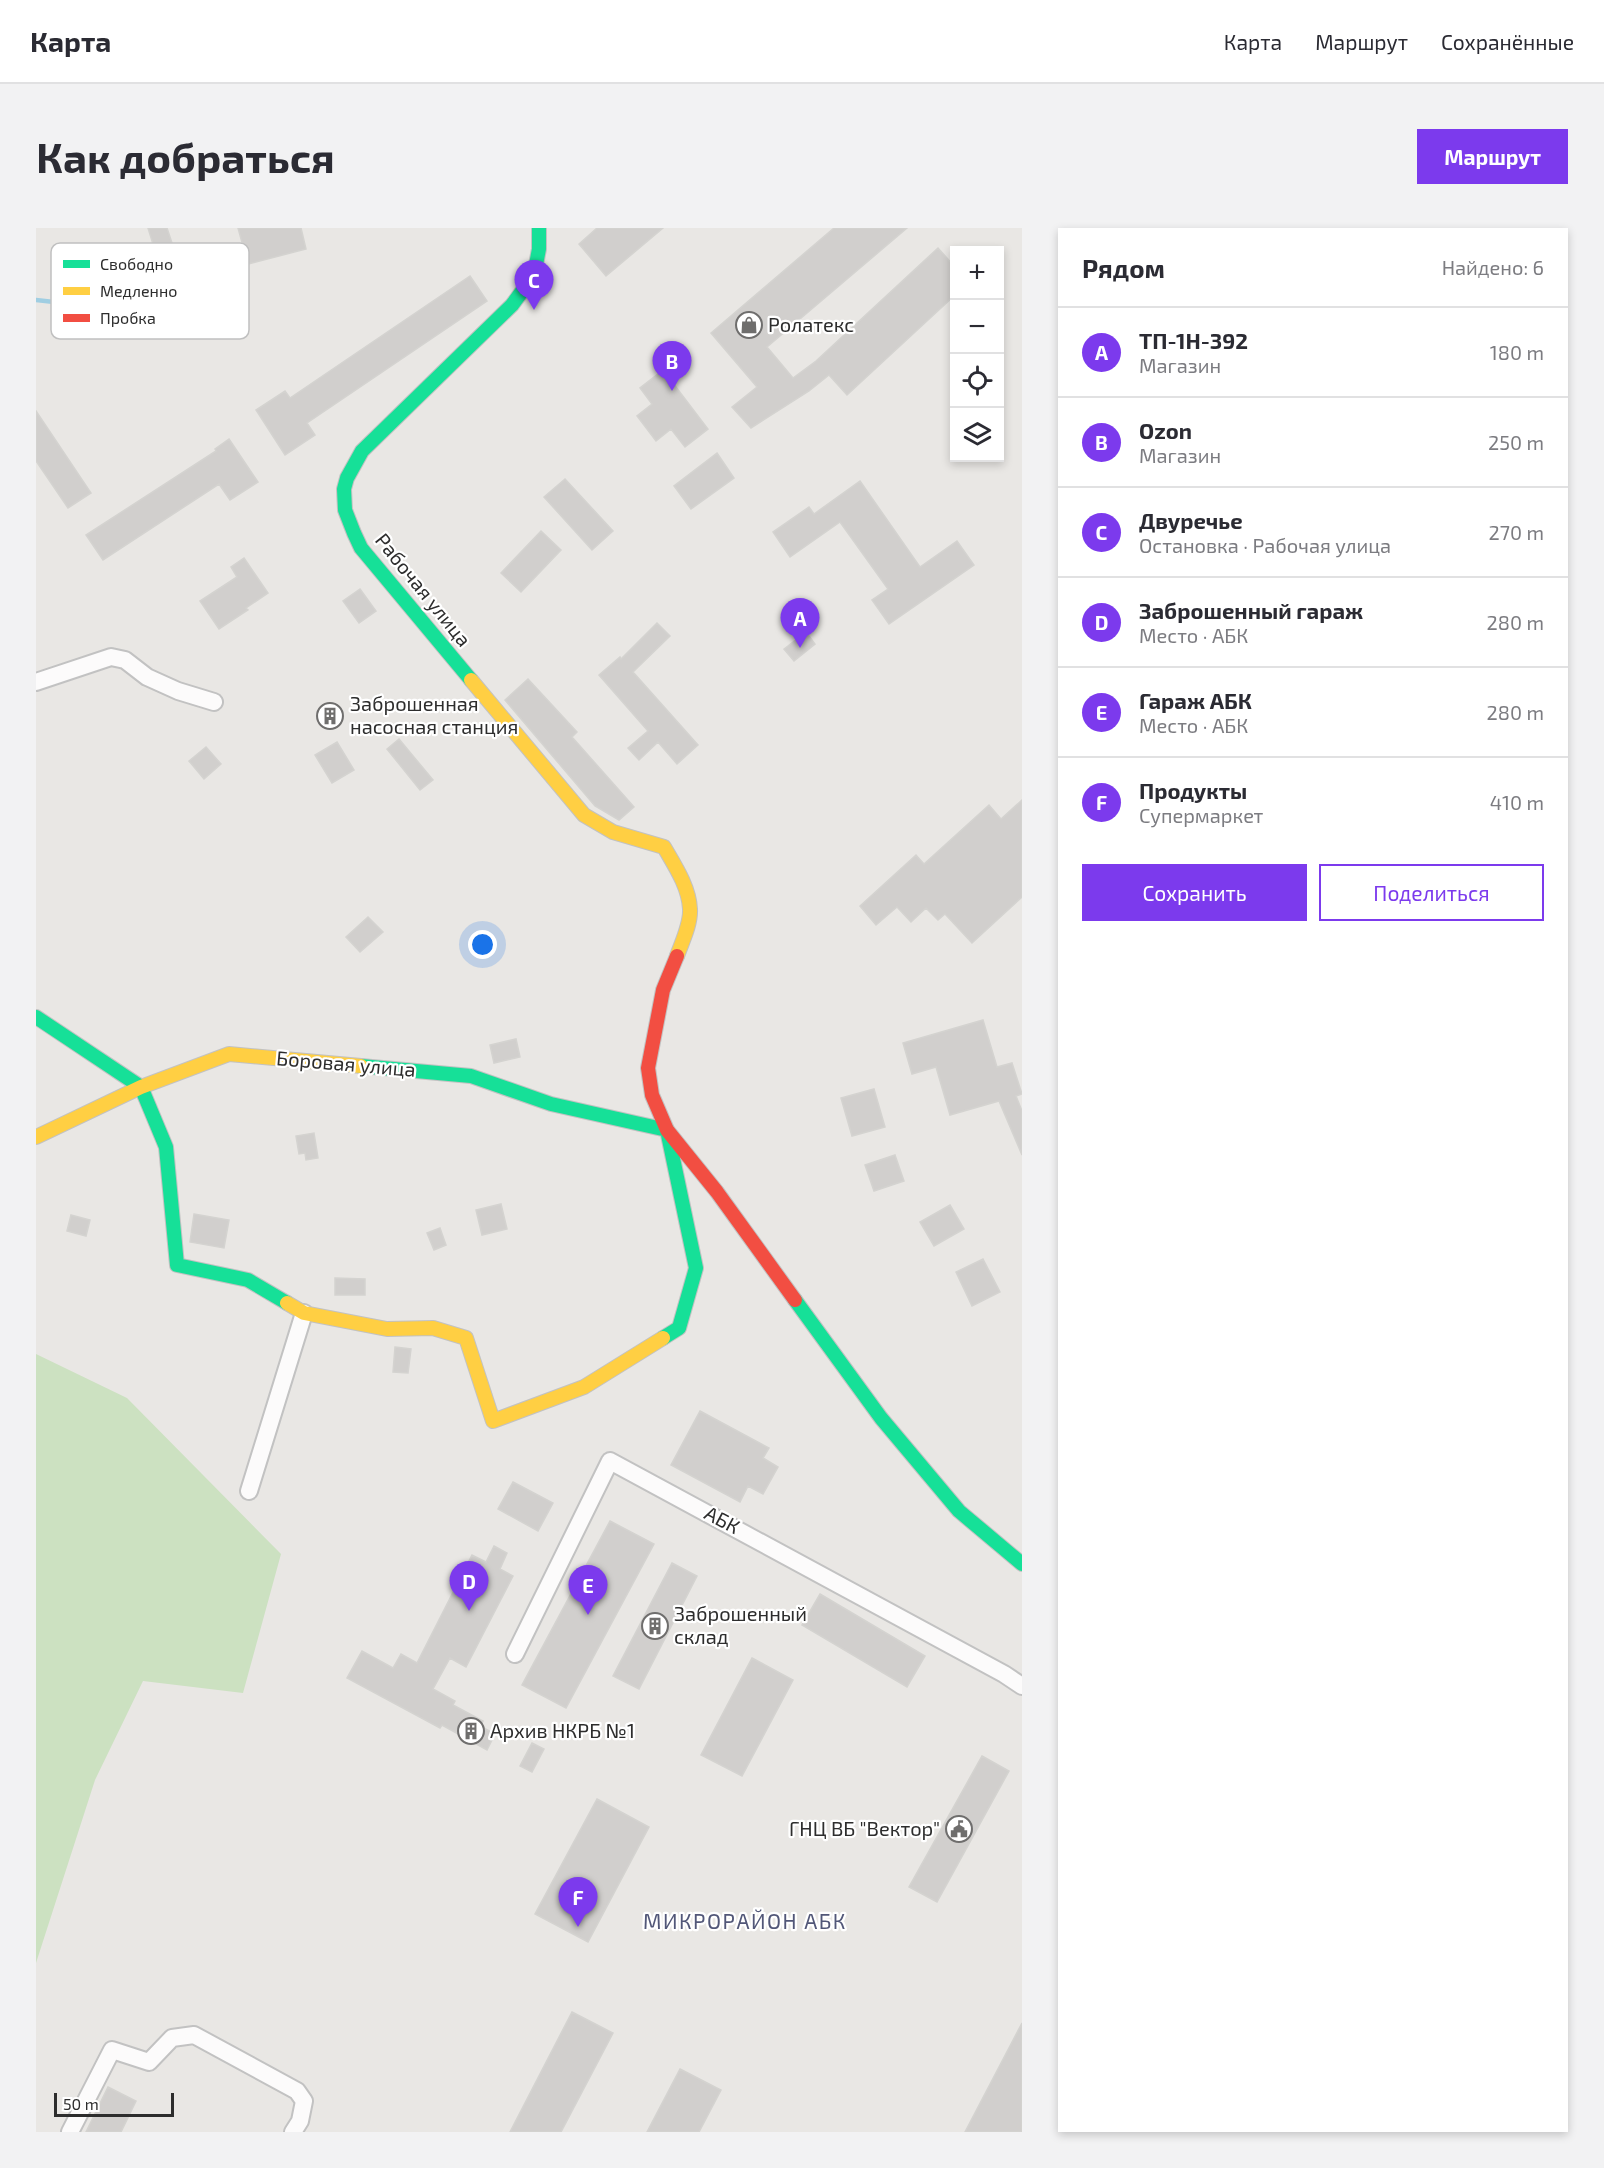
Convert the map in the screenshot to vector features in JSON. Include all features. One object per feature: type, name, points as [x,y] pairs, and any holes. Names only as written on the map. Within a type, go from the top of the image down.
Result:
[{"type":"street","name":"Рабочая улица","points":[[539,228],[539,249],[534,275],[512,305],[362,451],[345,480],[344,511],[361,548],[584,815],[613,832],[664,847],[682,879],[690,910],[684,937],[663,990],[648,1068],[652,1095],[667,1130]]},
{"type":"street","points":[[36,682],[111,657],[125,660],[147,677],[178,691],[214,702]]},
{"type":"street","points":[[36,1017],[141,1087],[166,1147],[177,1265],[248,1280],[304,1312],[387,1329],[433,1328],[466,1338],[493,1421],[584,1387],[679,1328],[696,1268],[667,1130]]},
{"type":"street","name":"Боровая улица","points":[[36,1137],[141,1087],[229,1054],[471,1076],[551,1104],[667,1130]]},
{"type":"street","points":[[667,1130],[717,1192],[881,1418],[959,1511],[1022,1564]]},
{"type":"street","points":[[249,1491],[304,1312]]},
{"type":"street","name":"АБК","points":[[514,1654],[610,1461],[1005,1674],[1022,1686]]},
{"type":"street","points":[[70,2132],[112,2050],[149,2062],[172,2038],[194,2035],[297,2091],[304,2101],[300,2121],[293,2132]]},
{"type":"green space","points":[[36,1354],[127,1398],[281,1554],[243,1693],[143,1681],[95,1780],[36,1963]]},
{"type":"building","points":[[148,228],[167,228],[172,243],[153,243]]},
{"type":"building","points":[[238,228],[301,228],[306,249],[249,264],[249,243],[242,243]]},
{"type":"building","points":[[597,228],[663,228],[606,276],[579,244]]},
{"type":"building","points":[[834,228],[907,228],[767,347],[793,378],[816,361],[938,248],[950,262],[950,300],[847,395],[829,375],[809,391],[751,428],[732,407],[757,387],[711,333]]},
{"type":"building","points":[[470,276],[487,301],[307,423],[315,435],[285,455],[256,410],[285,391],[290,398]]},
{"type":"building","points":[[663,370],[708,429],[685,447],[671,429],[656,441],[637,416],[652,404],[640,388]]},
{"type":"building","points":[[36,411],[91,493],[68,508],[36,461]]},
{"type":"building","points":[[229,439],[258,482],[230,500],[219,484],[103,560],[86,535],[216,451],[215,449]]},
{"type":"building","points":[[717,453],[734,478],[691,509],[674,486]]},
{"type":"building","points":[[565,479],[613,531],[592,550],[544,497]]},
{"type":"building","points":[[860,481],[920,567],[957,541],[974,565],[889,624],[872,600],[888,589],[840,522],[790,557],[773,532],[809,507],[814,514]]},
{"type":"building","points":[[541,531],[561,550],[521,592],[501,573]]},
{"type":"building","points":[[244,558],[268,593],[246,608],[248,610],[219,629],[200,601],[237,577],[231,567]]},
{"type":"building","points":[[360,589],[376,611],[359,623],[343,601]]},
{"type":"building","points":[[657,623],[670,636],[633,672],[698,745],[677,764],[658,742],[639,760],[628,748],[648,731],[599,675],[620,657],[621,659]]},
{"type":"building","points":[[806,632],[815,644],[794,661],[784,649]]},
{"type":"building","points":[[528,679],[577,732],[572,737],[634,807],[619,820],[595,806],[505,700]]},
{"type":"building","points":[[399,739],[433,780],[420,790],[387,749]]},
{"type":"building","points":[[337,742],[354,770],[332,783],[315,755]]},
{"type":"building","points":[[206,747],[221,764],[204,779],[189,761]]},
{"type":"building","points":[[1022,800],[1022,897],[972,943],[945,914],[938,920],[926,908],[911,922],[897,907],[876,925],[860,906],[916,855],[924,864],[989,805],[1001,819]]},
{"type":"building","points":[[368,917],[383,932],[360,952],[346,937]]},
{"type":"building","points":[[983,1020],[997,1067],[1012,1063],[1022,1094],[1016,1096],[1022,1111],[1022,1155],[999,1101],[950,1115],[936,1067],[912,1074],[903,1043]]},
{"type":"building","points":[[516,1039],[520,1057],[494,1063],[490,1045]]},
{"type":"building","points":[[874,1089],[885,1127],[852,1136],[841,1098]]},
{"type":"building","points":[[314,1133],[318,1158],[306,1160],[305,1153],[299,1154],[296,1136]]},
{"type":"building","points":[[895,1155],[904,1181],[874,1191],[865,1165]]},
{"type":"building","points":[[501,1204],[507,1229],[482,1235],[476,1210]]},
{"type":"building","points":[[950,1205],[964,1229],[934,1246],[920,1222]]},
{"type":"building","points":[[194,1214],[229,1220],[224,1248],[190,1242]]},
{"type":"building","points":[[71,1215],[90,1220],[86,1236],[67,1231]]},
{"type":"building","points":[[440,1228],[446,1245],[434,1250],[427,1233]]},
{"type":"building","points":[[983,1259],[1000,1292],[972,1306],[956,1272]]},
{"type":"building","points":[[335,1278],[365,1279],[365,1295],[335,1295]]},
{"type":"building","points":[[395,1347],[411,1349],[408,1373],[393,1372]]},
{"type":"building","points":[[700,1411],[769,1448],[763,1458],[778,1467],[763,1494],[748,1486],[740,1502],[671,1465]]},
{"type":"building","points":[[513,1482],[553,1503],[538,1531],[498,1509]]},
{"type":"building","points":[[610,1521],[654,1544],[566,1708],[522,1685]]},
{"type":"building","points":[[494,1546],[507,1553],[500,1569],[513,1576],[466,1667],[450,1658],[433,1689],[455,1701],[453,1705],[483,1721],[480,1726],[495,1734],[487,1750],[442,1725],[440,1728],[347,1678],[362,1651],[393,1668],[401,1654],[417,1663],[472,1555],[486,1562]]},
{"type":"building","name":"Заброшенный склад","points":[[672,1563],[697,1576],[639,1689],[613,1676]]},
{"type":"building","points":[[820,1594],[925,1656],[907,1687],[802,1625]]},
{"type":"building","points":[[752,1658],[793,1680],[742,1776],[701,1755]]},
{"type":"building","points":[[532,1743],[544,1749],[532,1772],[520,1766]]},
{"type":"building","name":"ГНЦ ВБ \"Вектор\"","points":[[982,1756],[1009,1771],[937,1902],[909,1887]]},
{"type":"building","points":[[597,1799],[649,1827],[588,1942],[535,1914]]},
{"type":"building","points":[[572,2012],[613,2033],[561,2132],[510,2132]]},
{"type":"building","points":[[1022,2023],[1022,2132],[965,2132]]},
{"type":"building","points":[[680,2069],[721,2090],[699,2132],[647,2132]]},
{"type":"building","points":[[108,2087],[136,2101],[121,2132],[86,2132]]},
{"type":"waterway","points":[[36,300],[51,302]]},
{"type":"traffic: fast","points":[[471,680],[361,548],[345,510],[344,489],[347,478],[362,451],[512,305],[534,275],[539,249],[539,228]]},
{"type":"traffic: fast","points":[[36,1017],[141,1087],[166,1147],[177,1265],[248,1280],[287,1303]]},
{"type":"traffic: fast","points":[[361,1066],[471,1076],[551,1104],[667,1130],[696,1268],[679,1328],[663,1338]]},
{"type":"traffic: fast","points":[[795,1300],[881,1418],[959,1511],[1022,1564]]},
{"type":"traffic: slow","points":[[471,680],[584,815],[613,832],[664,847],[681,877],[690,909],[686,933],[677,956]]},
{"type":"traffic: slow","points":[[36,1137],[141,1087],[229,1054],[361,1066]]},
{"type":"traffic: slow","points":[[287,1303],[304,1313],[387,1329],[433,1328],[466,1338],[493,1421],[584,1387],[663,1338]]},
{"type":"traffic: jam","points":[[677,956],[663,990],[648,1068],[652,1095],[667,1130],[717,1192],[795,1300]]},
{"type":"place","name":"Двуречье","points":[[534,310]]},
{"type":"place","name":"Ролатекс","points":[[749,325]]},
{"type":"place","name":"Ozon","points":[[672,391]]},
{"type":"place","name":"ТП-1Н-392","points":[[800,648]]},
{"type":"place","name":"Заброшенная насосная станция","points":[[330,716]]},
{"type":"place","name":"Заброшенный гараж","points":[[469,1611]]},
{"type":"place","name":"Гараж АБК","points":[[588,1615]]},
{"type":"place","name":"Заброшенный склад","points":[[655,1626]]},
{"type":"place","name":"Архив НКРБ №1","points":[[471,1731]]},
{"type":"place","name":"ГНЦ ВБ \"Вектор\"","points":[[959,1829]]},
{"type":"place","name":"Продукты","points":[[578,1927]]},
{"type":"district","name":"МИКРОРАЙОН АБК","points":[[745,1922]]}]
